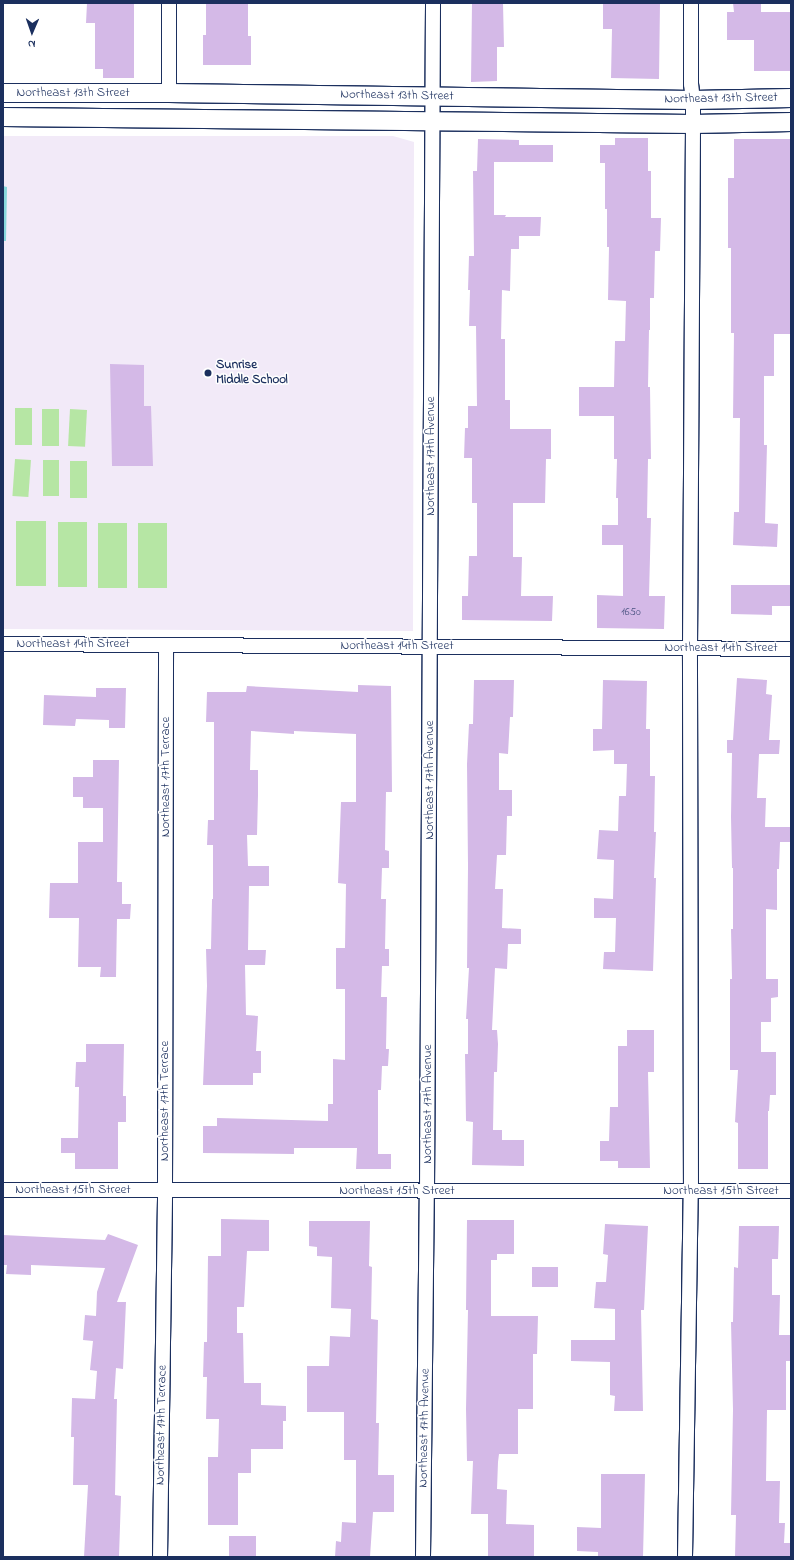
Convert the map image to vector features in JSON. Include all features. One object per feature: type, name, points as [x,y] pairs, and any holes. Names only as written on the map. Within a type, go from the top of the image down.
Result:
[{"type":"street","points":[[169,3],[169,93]]},
{"type":"street","name":"Northeast 17th Avenue","points":[[423,1557],[428,1191],[433,3]]},
{"type":"street","points":[[685,1557],[691,1192],[690,648],[693,100],[691,84],[691,3]]},
{"type":"street","name":"Northeast 13th Street","points":[[3,93],[169,93],[693,100],[791,98]]},
{"type":"street","name":"Northeast 13th Street","points":[[3,117],[693,124],[791,122]]},
{"type":"street","name":"Northeast 14th Street","points":[[3,644],[791,649]]},
{"type":"street","name":"Northeast 17th Terrace","points":[[160,1557],[165,1190],[166,645]]},
{"type":"street","name":"Northeast 15th Street","points":[[3,1190],[791,1191]]},
{"type":"shaded area","name":"Sunrise Middle School","points":[[3,136],[393,136],[414,142],[413,631],[3,629]]},
{"type":"green space","points":[[15,408],[32,408],[32,445],[15,445]]},
{"type":"green space","points":[[42,409],[59,409],[59,446],[42,446]]},
{"type":"green space","points":[[70,409],[87,410],[85,447],[68,446]]},
{"type":"green space","points":[[15,459],[31,460],[28,497],[12,496]]},
{"type":"green space","points":[[43,460],[59,460],[59,496],[43,496]]},
{"type":"green space","points":[[70,461],[87,461],[87,498],[70,498]]},
{"type":"green space","points":[[16,521],[46,521],[46,586],[16,586]]},
{"type":"green space","points":[[58,522],[87,522],[87,587],[58,587]]},
{"type":"green space","points":[[98,523],[127,523],[127,588],[98,588]]},
{"type":"green space","points":[[138,523],[167,523],[167,588],[138,588]]},
{"type":"water","points":[[3,186],[7,187],[6,241],[3,241]]},
{"type":"building","points":[[87,3],[134,3],[134,78],[103,78],[103,69],[95,69],[95,23],[86,23]]},
{"type":"building","points":[[206,3],[248,3],[248,36],[251,36],[251,65],[203,65],[203,35],[206,35]]},
{"type":"building","points":[[472,3],[503,3],[504,47],[497,47],[497,81],[471,82]]},
{"type":"building","points":[[603,3],[660,3],[659,79],[611,78],[612,29],[603,29]]},
{"type":"building","points":[[733,3],[761,3],[761,12],[791,12],[791,71],[754,71],[754,40],[727,40],[727,12],[734,12]]},
{"type":"building","points":[[615,138],[648,138],[648,171],[651,171],[651,218],[661,218],[660,251],[655,251],[654,298],[650,298],[648,387],[650,387],[651,459],[648,459],[647,518],[651,518],[649,596],[665,596],[664,629],[597,628],[597,595],[623,596],[623,545],[602,545],[602,525],[618,525],[618,498],[616,498],[617,459],[614,459],[614,416],[579,416],[579,387],[614,387],[615,341],[625,341],[626,301],[608,300],[609,247],[607,247],[607,209],[605,209],[605,163],[600,163],[600,145],[615,145]]},
{"type":"building","points":[[478,139],[519,140],[519,145],[553,145],[553,162],[494,162],[494,215],[506,215],[505,217],[541,217],[540,236],[519,236],[519,249],[511,249],[510,291],[502,290],[501,339],[505,339],[505,400],[510,400],[510,429],[551,429],[551,459],[546,459],[545,503],[513,503],[513,557],[522,557],[521,596],[553,596],[552,621],[462,620],[462,596],[468,596],[469,556],[477,556],[477,503],[472,503],[472,458],[464,458],[465,428],[468,428],[468,406],[477,406],[476,326],[469,326],[470,290],[468,290],[469,256],[474,256],[473,171],[477,171]]},
{"type":"building","points":[[734,139],[791,139],[791,334],[774,334],[774,376],[764,376],[764,445],[767,445],[765,523],[778,524],[777,547],[733,545],[734,512],[739,512],[740,418],[733,418],[734,333],[731,333],[731,248],[728,248],[728,178],[734,178]]},
{"type":"building","points":[[110,364],[144,365],[144,406],[151,406],[153,466],[112,466]]},
{"type":"building","points":[[731,585],[791,585],[791,606],[772,606],[772,615],[731,614]]},
{"type":"building","points":[[737,678],[767,680],[766,694],[772,695],[769,740],[780,740],[779,754],[759,754],[757,798],[766,798],[765,827],[791,827],[791,842],[780,842],[779,869],[777,869],[777,910],[766,909],[766,979],[778,979],[778,997],[771,998],[771,1022],[761,1022],[761,1052],[776,1052],[776,1095],[770,1095],[768,1111],[768,1169],[738,1169],[738,1123],[735,1122],[738,1070],[730,1070],[730,979],[732,979],[731,929],[733,929],[731,817],[732,753],[727,753],[727,740],[733,740]]},
{"type":"building","points":[[474,680],[514,680],[513,717],[510,717],[508,754],[499,753],[499,790],[512,790],[512,816],[507,816],[506,855],[497,855],[495,889],[503,889],[502,928],[521,929],[521,944],[508,944],[507,969],[495,968],[492,1030],[497,1030],[498,1044],[497,1072],[494,1072],[493,1130],[502,1130],[502,1140],[524,1140],[524,1166],[472,1165],[473,1122],[466,1121],[465,1054],[468,1054],[468,1019],[466,1019],[469,968],[467,968],[467,764],[469,724],[473,724]]},
{"type":"building","points":[[603,680],[647,681],[646,729],[650,729],[650,776],[655,776],[654,832],[656,832],[654,878],[656,878],[653,971],[603,969],[604,952],[615,952],[616,918],[594,918],[594,898],[613,899],[614,860],[597,859],[599,830],[618,831],[619,796],[626,796],[627,764],[614,764],[614,750],[593,751],[593,729],[602,729]]},
{"type":"building","points":[[358,685],[391,686],[392,792],[386,792],[385,850],[389,851],[389,868],[382,868],[381,899],[386,899],[385,949],[389,949],[389,966],[382,966],[381,997],[387,997],[386,1049],[389,1049],[388,1066],[382,1066],[381,1090],[378,1090],[378,1154],[391,1154],[391,1169],[356,1169],[357,1148],[294,1148],[294,1154],[203,1153],[203,1126],[217,1126],[217,1118],[328,1121],[328,1104],[333,1104],[333,1059],[345,1060],[345,989],[336,989],[336,948],[345,948],[346,884],[338,883],[341,802],[356,802],[356,734],[294,731],[294,734],[251,731],[250,770],[258,770],[258,795],[257,835],[247,835],[248,866],[269,866],[269,886],[249,886],[248,950],[266,950],[265,965],[245,965],[246,1015],[258,1016],[256,1051],[261,1051],[261,1073],[253,1073],[253,1085],[203,1085],[207,986],[206,949],[211,949],[213,899],[213,845],[207,845],[208,820],[214,820],[214,722],[206,722],[207,692],[246,692],[247,686],[358,692]]},
{"type":"building","points":[[96,688],[126,688],[125,728],[109,728],[109,720],[76,719],[75,726],[43,725],[44,695],[96,697]]},
{"type":"building","points":[[93,760],[119,760],[117,882],[122,882],[122,904],[131,904],[130,919],[117,919],[116,977],[100,977],[101,967],[78,967],[79,918],[49,918],[50,883],[78,883],[78,842],[103,842],[103,808],[83,808],[83,797],[73,797],[73,777],[93,777]]},
{"type":"building","points":[[627,1030],[654,1030],[654,1072],[648,1072],[650,1168],[618,1168],[618,1161],[600,1161],[600,1141],[609,1141],[610,1107],[618,1107],[618,1046],[627,1046]]},
{"type":"building","points":[[86,1044],[124,1044],[123,1096],[126,1096],[126,1122],[118,1122],[118,1169],[75,1169],[75,1153],[61,1153],[61,1138],[78,1138],[79,1087],[75,1087],[76,1062],[86,1062]]},
{"type":"building","points":[[221,1219],[269,1220],[269,1251],[247,1251],[244,1307],[237,1307],[237,1333],[243,1333],[244,1383],[261,1383],[261,1405],[286,1406],[286,1421],[283,1421],[283,1449],[251,1449],[251,1473],[238,1473],[238,1525],[208,1525],[208,1457],[218,1457],[219,1419],[206,1419],[207,1377],[203,1377],[204,1342],[207,1342],[208,1256],[221,1256]]},
{"type":"building","points":[[467,1220],[514,1220],[514,1254],[497,1254],[497,1260],[491,1260],[491,1316],[538,1316],[537,1354],[533,1354],[533,1409],[518,1409],[518,1454],[499,1454],[497,1489],[507,1490],[506,1524],[534,1525],[534,1557],[488,1557],[488,1514],[471,1514],[473,1461],[467,1461],[466,1409],[468,1310],[466,1310]]},
{"type":"building","points":[[309,1221],[370,1221],[369,1266],[372,1267],[371,1319],[378,1320],[376,1423],[379,1423],[378,1475],[394,1475],[394,1512],[373,1512],[370,1557],[335,1557],[336,1541],[341,1542],[342,1522],[356,1523],[356,1460],[344,1460],[344,1412],[307,1412],[307,1366],[329,1366],[330,1336],[350,1337],[351,1309],[331,1308],[332,1257],[317,1256],[317,1247],[309,1246]]},
{"type":"building","points":[[605,1224],[648,1226],[644,1310],[641,1310],[643,1411],[614,1411],[615,1396],[610,1395],[610,1362],[571,1361],[571,1340],[615,1340],[615,1309],[594,1308],[596,1282],[606,1282],[608,1255],[603,1254]]},
{"type":"building","points":[[739,1226],[779,1226],[778,1259],[772,1259],[772,1295],[780,1295],[779,1335],[791,1335],[791,1361],[786,1361],[786,1410],[767,1410],[766,1481],[780,1481],[779,1523],[785,1523],[784,1543],[791,1543],[791,1557],[735,1557],[736,1515],[731,1515],[733,1410],[731,1322],[733,1322],[734,1267],[738,1268]]},
{"type":"building","points":[[108,1234],[138,1245],[117,1302],[126,1302],[123,1369],[116,1368],[114,1399],[117,1399],[115,1495],[121,1496],[119,1557],[84,1557],[88,1485],[73,1485],[74,1437],[71,1437],[72,1398],[95,1399],[97,1371],[90,1370],[93,1341],[83,1340],[85,1315],[96,1316],[97,1292],[105,1268],[31,1265],[31,1275],[6,1274],[7,1265],[3,1265],[3,1235],[105,1240]]},
{"type":"building","points":[[532,1267],[558,1267],[558,1287],[532,1287]]},
{"type":"building","points":[[601,1474],[645,1474],[643,1557],[598,1557],[598,1552],[577,1551],[577,1527],[601,1528]]},
{"type":"building","points":[[229,1536],[256,1536],[256,1557],[229,1557]]},
{"type":"place","name":"Sunrise Middle School","points":[[208,373]]}]
